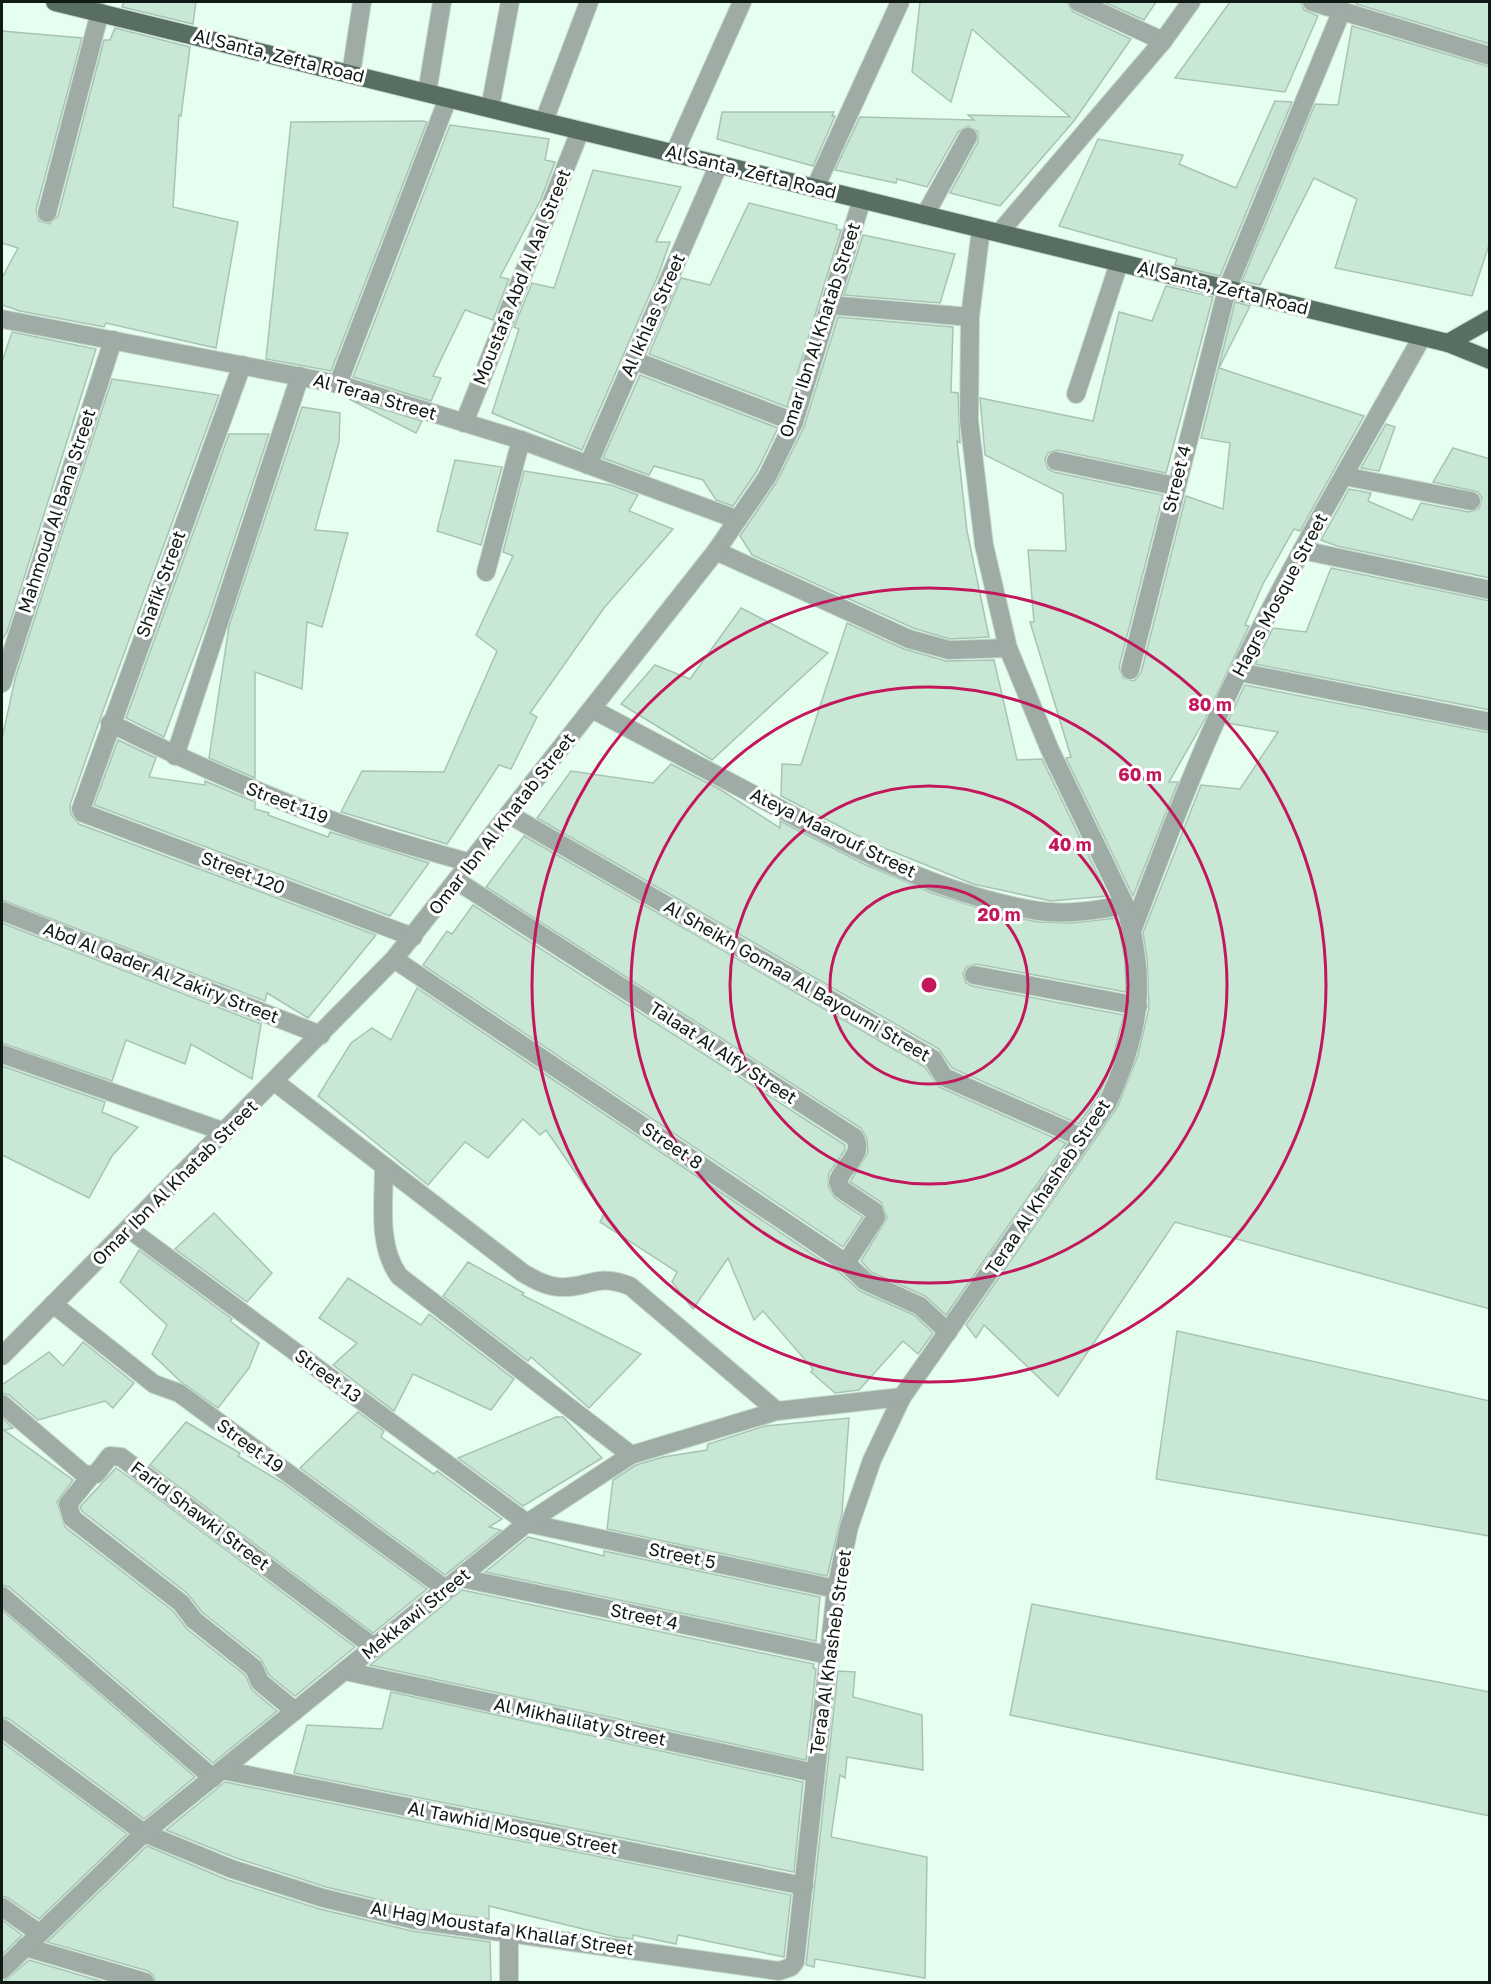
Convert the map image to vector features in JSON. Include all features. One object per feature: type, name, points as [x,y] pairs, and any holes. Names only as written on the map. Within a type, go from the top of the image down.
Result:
[{"type":"main road","name":"Al Santa, Zefta Road","points":[[55,2],[76,4],[100,12],[427,93],[1448,343],[1490,360]]},
{"type":"main road","points":[[1448,343],[1490,319]]},
{"type":"street","points":[[351,74],[362,2]]},
{"type":"street","points":[[427,93],[441,2]]},
{"type":"street","points":[[490,108],[510,2]]},
{"type":"street","points":[[544,121],[589,2]]},
{"type":"street","points":[[675,154],[742,2]]},
{"type":"street","points":[[815,188],[900,2]]},
{"type":"street","points":[[1078,2],[1163,41]]},
{"type":"street","points":[[999,233],[1163,41],[1191,2]]},
{"type":"street","points":[[1312,2],[1490,56]]},
{"type":"street","name":"Street 4","points":[[1130,670],[1227,289],[1342,10]]},
{"type":"street","points":[[47,213],[100,12]]},
{"type":"street","points":[[338,384],[448,98]]},
{"type":"street","name":"Moustafa Abd Al Aal Street","points":[[464,423],[580,130]]},
{"type":"street","points":[[925,215],[968,137]]},
{"type":"street","name":"Al Ikhlas Street","points":[[588,465],[719,164]]},
{"type":"street","name":"Omar Ibn Al Khatab Street","points":[[2,1356],[394,959],[510,815],[716,551],[735,519],[767,477],[794,422],[862,199]]},
{"type":"street","name":"Teraa Al Khasheb Street","points":[[795,1962],[836,1588],[849,1527],[872,1460],[902,1398],[1108,1102],[1128,1059],[1138,1006],[1138,972],[1132,931],[1125,905],[1050,750],[1008,648],[984,545],[969,420],[970,318],[981,229]]},
{"type":"street","points":[[1076,394],[1119,263]]},
{"type":"street","points":[[830,304],[970,318]]},
{"type":"street","name":"Al Teraa Street","points":[[2,319],[338,384],[521,440],[735,519]]},
{"type":"street","name":"Hagrs Mosque Street","points":[[1132,931],[1167,838],[1239,672],[1302,550],[1422,337]]},
{"type":"street","name":"Mahmoud Al Bana Street","points":[[2,683],[113,340]]},
{"type":"street","points":[[633,360],[794,422]]},
{"type":"street","name":"Shafik Street","points":[[81,804],[242,365]]},
{"type":"street","points":[[175,756],[300,376]]},
{"type":"street","points":[[486,572],[521,440]]},
{"type":"street","points":[[1056,461],[1175,486]]},
{"type":"street","points":[[1344,476],[1471,501]]},
{"type":"street","points":[[1302,550],[1490,590]]},
{"type":"street","points":[[716,551],[909,639],[949,650],[1008,648]]},
{"type":"street","points":[[1239,672],[1490,722]]},
{"type":"street","name":"Ateya Maarouf Street","points":[[592,709],[847,844],[927,878],[996,902],[1041,911],[1083,913],[1125,905]]},
{"type":"street","name":"Street 119","points":[[110,723],[175,756],[338,823],[471,863]]},
{"type":"street","name":"Street 120","points":[[81,804],[83,813],[412,937]]},
{"type":"street","name":"Al Sheikh Gomaa Al Bayoumi Street","points":[[510,815],[933,1059],[944,1077],[1083,1138]]},
{"type":"street","name":"Talaat Al Alfy Street","points":[[457,881],[854,1137],[858,1143],[857,1151],[838,1179],[839,1186],[874,1211],[876,1217],[846,1263]]},
{"type":"street","name":"Abd Al Qader Al Zakiry Street","points":[[2,911],[321,1035]]},
{"type":"street","name":"Street 8","points":[[394,959],[846,1263],[865,1281],[920,1306],[948,1332]]},
{"type":"street","points":[[974,975],[1138,1006]]},
{"type":"street","points":[[2,1054],[225,1132]]},
{"type":"street","points":[[275,1082],[523,1273],[541,1283],[560,1287],[605,1279],[630,1286],[777,1411]]},
{"type":"street","points":[[384,1166],[384,1245],[389,1262],[399,1276],[631,1455]]},
{"type":"street","name":"Street 13","points":[[129,1229],[527,1523]]},
{"type":"street","name":"Street 19","points":[[54,1304],[154,1384],[179,1393],[454,1584]]},
{"type":"street","name":"Mekkawi Street","points":[[2,1970],[144,1833],[527,1523],[631,1455],[777,1411],[902,1398]]},
{"type":"street","points":[[2,1404],[90,1477],[68,1504],[72,1518],[181,1603],[194,1620],[254,1668],[260,1682],[295,1711]]},
{"type":"street","name":"Farid Shawki Street","points":[[90,1477],[98,1473],[110,1456],[121,1457],[375,1648]]},
{"type":"street","name":"Street 5","points":[[527,1523],[836,1588]]},
{"type":"street","name":"Street 4","points":[[454,1584],[828,1655]]},
{"type":"street","points":[[2,1596],[217,1774]]},
{"type":"street","name":"Al Mikhalilaty Street","points":[[345,1671],[815,1773]]},
{"type":"street","name":"Al Hag Moustafa Khallaf Street","points":[[2,1728],[144,1833],[232,1869],[323,1898],[415,1920],[779,1971],[791,1967],[795,1962]]},
{"type":"street","name":"Al Tawhid Mosque Street","points":[[217,1774],[804,1886]]},
{"type":"street","points":[[2,1907],[39,1933]]},
{"type":"street","points":[[509,1933],[509,1983]]},
{"type":"street","points":[[25,1947],[145,1983]]},
{"type":"building","points":[[124,2],[196,2],[193,24],[122,7]]},
{"type":"building","points":[[920,2],[1067,2],[1073,12],[1131,39],[1074,121],[1000,206],[950,193],[978,142],[978,132],[968,126],[958,132],[927,187],[897,179],[896,183],[835,170],[860,117],[974,120],[968,115],[1070,117],[972,29],[951,102],[912,72]]},
{"type":"building","points":[[1104,2],[1156,2],[1144,20]]},
{"type":"building","points":[[1230,2],[1301,2],[1304,10],[1318,16],[1285,92],[1175,78]]},
{"type":"building","points":[[1356,2],[1490,2],[1490,44],[1356,4]]},
{"type":"building","points":[[1352,26],[1490,67],[1490,242],[1472,296],[1335,268],[1357,199],[1314,178],[1260,285],[1242,281],[1315,104],[1338,105]]},
{"type":"building","points":[[115,28],[190,47],[181,116],[179,115],[173,207],[238,222],[216,348],[106,323],[104,327],[20,311],[2,305],[2,278],[18,248],[2,243],[2,31],[82,38],[36,210],[39,221],[49,224],[58,216],[104,40],[110,40]]},
{"type":"building","points":[[1275,101],[1292,102],[1220,276],[1175,265],[1177,259],[1059,226],[1098,139],[1183,155],[1179,164],[1236,188]]},
{"type":"building","points":[[722,112],[834,112],[832,116],[835,116],[813,166],[717,139]]},
{"type":"building","points":[[291,122],[427,122],[331,371],[266,359]]},
{"type":"building","points":[[450,125],[549,139],[545,160],[555,162],[541,199],[500,277],[509,279],[493,320],[465,310],[433,376],[441,378],[431,401],[353,377]]},
{"type":"building","points":[[593,170],[681,187],[656,242],[670,242],[659,273],[582,450],[492,413],[519,329],[514,327],[532,283],[554,288]]},
{"type":"building","points":[[749,203],[837,225],[836,229],[841,230],[787,407],[649,354],[681,278],[710,285]]},
{"type":"building","points":[[863,235],[955,254],[940,303],[844,295]]},
{"type":"building","points":[[1166,286],[1213,297],[1166,473],[1058,450],[1048,453],[1045,459],[1048,469],[1054,472],[1163,495],[1119,667],[1123,678],[1134,681],[1141,673],[1186,496],[1223,509],[1230,443],[1201,438],[1235,302],[1250,306],[1219,368],[1364,416],[1300,531],[1294,529],[1263,584],[1245,625],[1249,626],[1205,719],[1169,782],[1178,782],[1133,896],[1066,758],[1071,757],[1030,622],[1034,622],[1028,550],[1066,551],[1063,494],[985,455],[980,398],[1093,421],[1119,312],[1152,321]]},
{"type":"building","points":[[838,317],[953,327],[951,392],[958,393],[960,443],[957,441],[967,531],[989,637],[950,639],[913,628],[752,555],[740,536],[776,483],[804,427]]},
{"type":"building","points":[[12,332],[96,349],[7,632],[2,640],[2,362]]},
{"type":"building","points":[[640,375],[778,428],[757,471],[733,506],[716,500],[703,480],[654,466],[649,475],[603,458]]},
{"type":"building","points":[[112,379],[219,395],[100,719],[70,805],[71,814],[79,824],[376,935],[308,1018],[267,993],[265,1001],[2,900],[2,739],[15,679]]},
{"type":"building","points":[[349,399],[422,421],[416,433]]},
{"type":"building","points":[[302,407],[340,413],[339,442],[315,530],[348,533],[322,627],[307,622],[302,689],[255,672],[255,778],[209,758],[229,626]]},
{"type":"building","points":[[1386,424],[1395,427],[1379,471],[1361,468]]},
{"type":"building","points":[[229,434],[269,434],[209,616],[164,737],[126,718]]},
{"type":"building","points":[[1453,448],[1490,459],[1490,578],[1337,546],[1321,540],[1349,489],[1371,493],[1368,501],[1412,520],[1421,503],[1469,512],[1479,509],[1482,498],[1478,492],[1433,482]]},
{"type":"building","points":[[455,460],[502,467],[481,545],[437,531]]},
{"type":"building","points":[[524,471],[611,485],[638,495],[629,511],[673,529],[604,608],[530,713],[537,717],[511,769],[499,765],[447,844],[341,812],[362,771],[444,772],[497,651],[476,635],[513,556],[503,552]]},
{"type":"building","points":[[1331,568],[1490,601],[1490,710],[1255,664],[1273,628],[1306,632]]},
{"type":"building","points":[[741,608],[828,653],[712,760],[621,704],[655,665],[690,679]]},
{"type":"building","points":[[847,623],[904,649],[946,661],[994,660],[1017,760],[1042,759],[1108,896],[1051,901],[973,884],[874,844],[781,796],[782,764],[801,765]]},
{"type":"building","points":[[1245,685],[1490,733],[1490,1309],[1175,1222],[1058,1396],[984,1325],[976,1338],[966,1325],[1118,1106],[1138,1055],[1149,1008],[1147,957],[1143,933],[1201,785],[1240,789],[1278,732],[1227,723]]},
{"type":"building","points":[[118,740],[156,758],[149,777],[205,785],[205,781],[255,802],[255,809],[269,813],[268,815],[328,837],[330,832],[429,863],[390,916],[94,805]]},
{"type":"building","points":[[671,764],[721,790],[780,828],[780,821],[864,864],[932,893],[1001,915],[1038,922],[1072,923],[1117,918],[1125,959],[1126,992],[976,964],[966,967],[963,974],[966,983],[972,986],[1124,1015],[1109,1072],[1098,1097],[1079,1124],[952,1068],[939,1049],[537,818],[571,771],[653,783]]},
{"type":"building","points":[[524,836],[925,1067],[939,1087],[1066,1143],[946,1315],[925,1296],[871,1272],[861,1261],[887,1218],[881,1202],[850,1182],[868,1152],[867,1139],[861,1128],[486,887]]},
{"type":"building","points":[[473,905],[845,1145],[845,1150],[829,1173],[828,1186],[835,1198],[863,1217],[843,1247],[423,965],[447,931],[452,934]]},
{"type":"building","points":[[2,923],[261,1024],[252,1079],[191,1044],[185,1064],[126,1040],[112,1081],[2,1043]]},
{"type":"building","points":[[417,988],[839,1272],[860,1291],[914,1315],[933,1333],[918,1354],[903,1341],[859,1390],[835,1393],[811,1372],[813,1369],[763,1311],[754,1320],[728,1258],[693,1309],[672,1282],[677,1272],[600,1222],[604,1214],[546,1130],[540,1135],[523,1119],[488,1158],[465,1142],[428,1185],[318,1096],[351,1043],[372,1028],[391,1040]]},
{"type":"building","points":[[2,1066],[105,1102],[102,1112],[138,1127],[112,1156],[89,1198],[2,1155]]},
{"type":"building","points":[[214,1213],[272,1273],[247,1302],[175,1249]]},
{"type":"building","points":[[139,1250],[232,1319],[230,1321],[259,1343],[249,1368],[218,1408],[180,1381],[152,1354],[167,1325],[120,1282]]},
{"type":"building","points":[[468,1262],[524,1293],[522,1295],[641,1354],[589,1408],[531,1357],[528,1361],[443,1296]]},
{"type":"building","points":[[348,1278],[421,1325],[429,1314],[514,1379],[491,1410],[413,1374],[394,1411],[333,1365],[357,1343],[319,1318]]},
{"type":"building","points":[[1177,1331],[1490,1401],[1490,1536],[1156,1479]]},
{"type":"building","points":[[83,1342],[134,1383],[113,1408],[105,1401],[38,1420],[9,1395],[2,1393],[2,1385],[49,1352],[63,1366]]},
{"type":"building","points":[[358,1412],[384,1431],[381,1437],[434,1474],[437,1471],[502,1519],[489,1527],[501,1530],[445,1575],[300,1468]]},
{"type":"building","points":[[556,1417],[563,1417],[602,1458],[523,1506],[458,1458]]},
{"type":"building","points":[[2,1418],[13,1428],[4,1430],[73,1480],[57,1502],[65,1527],[173,1611],[187,1629],[245,1675],[252,1690],[277,1711],[213,1763],[9,1587],[2,1585]]},
{"type":"building","points":[[849,1418],[842,1514],[827,1576],[607,1529],[613,1480],[636,1465],[663,1457],[707,1450],[708,1444],[765,1426]]},
{"type":"building","points":[[186,1422],[240,1453],[238,1456],[283,1483],[427,1589],[373,1633],[150,1465]]},
{"type":"building","points":[[116,1468],[355,1647],[295,1696],[269,1675],[261,1659],[202,1612],[188,1594],[82,1511],[80,1507]]},
{"type":"building","points":[[528,1537],[604,1556],[604,1551],[820,1597],[816,1641],[485,1572]]},
{"type":"building","points":[[462,1590],[814,1664],[813,1668],[816,1669],[806,1760],[370,1665]]},
{"type":"building","points":[[1032,1604],[1490,1692],[1490,1816],[1010,1715]]},
{"type":"building","points":[[2,1610],[195,1777],[144,1819],[9,1719],[2,1717]]},
{"type":"building","points":[[838,1671],[855,1672],[853,1697],[922,1715],[923,1770],[847,1757],[845,1778],[840,1775],[831,1837],[927,1857],[925,1978],[815,1959],[814,1967],[806,1965]]},
{"type":"building","points":[[391,1692],[803,1782],[794,1872],[294,1773],[307,1725],[382,1729]]},
{"type":"building","points":[[2,1742],[127,1834],[39,1919],[2,1896]]},
{"type":"building","points":[[225,1782],[791,1895],[784,1957],[678,1935],[676,1944],[633,1935],[633,1939],[616,1937],[489,1906],[489,1919],[417,1909],[326,1887],[236,1858],[166,1830]]},
{"type":"building","points":[[147,1846],[228,1880],[320,1909],[412,1931],[490,1942],[491,1983],[156,1983],[153,1975],[148,1971],[47,1942]]},
{"type":"building","points":[[2,1920],[22,1935],[2,1955]]},
{"type":"building","points":[[29,1960],[107,1983],[2,1983]]}]
